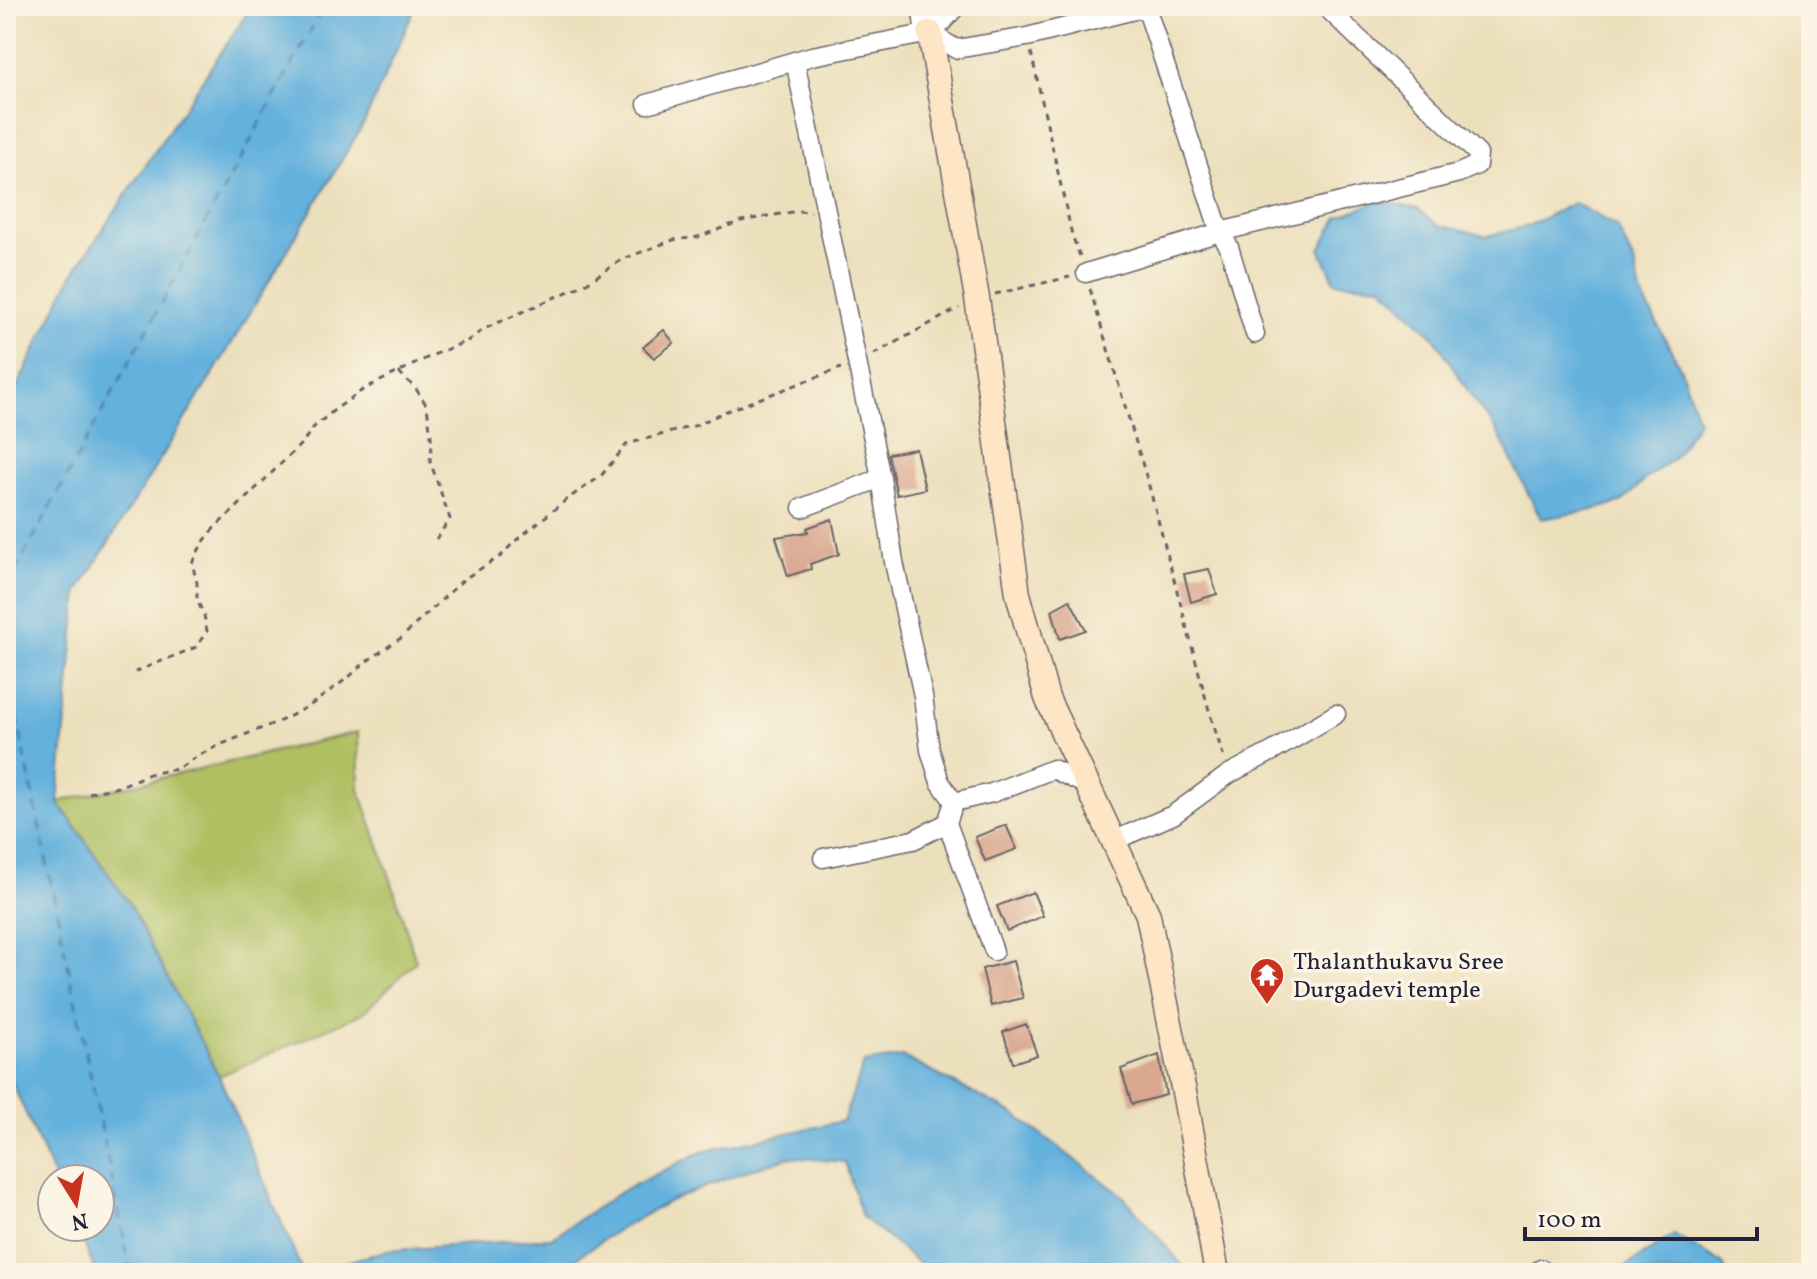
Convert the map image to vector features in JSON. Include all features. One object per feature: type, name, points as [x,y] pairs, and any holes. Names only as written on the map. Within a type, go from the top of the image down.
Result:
[{"type":"main road","points":[[930,33],[977,298],[1018,594],[1047,698],[1148,915],[1217,1273]]},
{"type":"street","points":[[921,6],[924,26],[956,49],[1027,37],[1146,7],[1220,232],[1229,247],[1255,334]]},
{"type":"street","points":[[647,104],[795,61],[930,33],[954,6]]},
{"type":"street","points":[[1086,273],[1220,232],[1459,173],[1477,165],[1478,154],[1325,6]]},
{"type":"street","points":[[795,61],[881,478],[894,562],[923,696],[930,750],[940,782],[954,802]]},
{"type":"street","points":[[802,508],[881,478]]},
{"type":"street","points":[[1113,841],[1173,815],[1229,774],[1336,714]]},
{"type":"street","points":[[954,802],[992,793],[1053,769],[1088,786]]},
{"type":"street","points":[[954,802],[947,823],[994,951]]},
{"type":"street","points":[[823,858],[913,840],[947,823]]},
{"type":"path","points":[[1027,37],[1072,235],[1149,486],[1229,774]]},
{"type":"path","points":[[135,672],[196,647],[207,631],[197,600],[192,563],[202,544],[314,427],[364,389],[585,284],[623,259],[673,240],[698,237],[741,221],[798,211],[827,214]]},
{"type":"path","points":[[89,793],[118,787],[152,773],[178,769],[210,750],[285,719],[312,704],[401,638],[464,579],[501,556],[566,500],[601,476],[627,444],[697,425],[810,378],[857,363]]},
{"type":"path","points":[[399,372],[416,389],[429,414],[430,461],[450,519],[436,539]]},
{"type":"green space","points":[[358,732],[359,789],[416,961],[363,1013],[219,1076],[128,902],[58,802]]},
{"type":"water","points":[[252,6],[416,6],[364,123],[78,592],[58,802],[128,902],[219,1076],[303,1273],[96,1273],[84,1243],[116,1243],[116,1163],[48,1163],[6,1069],[6,409],[71,277]]},
{"type":"water","points":[[1379,201],[1418,209],[1438,225],[1486,236],[1528,226],[1574,203],[1617,227],[1634,262],[1641,293],[1681,369],[1698,421],[1673,459],[1622,502],[1541,519],[1497,431],[1434,337],[1382,286],[1335,282],[1320,249],[1338,217]]},
{"type":"water","points":[[903,1057],[1014,1114],[1123,1196],[1189,1273],[931,1273],[862,1217],[845,1162],[790,1157],[672,1200],[613,1233],[566,1265],[511,1273],[307,1273],[385,1251],[551,1238],[622,1191],[701,1152],[843,1121],[864,1063]]},
{"type":"water","points":[[1674,1235],[1723,1264],[1727,1273],[1620,1273],[1619,1271]]},
{"type":"building","points":[[664,330],[674,343],[654,358],[643,347]]},
{"type":"building","points":[[916,449],[925,489],[897,495],[888,454]]},
{"type":"building","points":[[832,519],[839,554],[810,564],[811,569],[788,576],[776,537],[808,532],[807,528]]},
{"type":"building","points":[[1209,569],[1217,594],[1191,602],[1184,574]]},
{"type":"building","points":[[1070,600],[1086,630],[1060,639],[1052,610]]},
{"type":"building","points":[[1006,825],[1017,849],[985,861],[975,837]]},
{"type":"building","points":[[1033,892],[1043,916],[1007,931],[997,906]]},
{"type":"building","points":[[1013,961],[1023,998],[991,1006],[982,969]]},
{"type":"building","points":[[1026,1024],[1037,1055],[1013,1063],[1003,1032]]},
{"type":"building","points":[[1159,1055],[1166,1095],[1132,1104],[1121,1069]]},
{"type":"ferry route","points":[[6,588],[324,6]]},
{"type":"ferry route","points":[[6,663],[131,1273]]},
{"type":"place","name":"Thalanthukavu Sree Durgadevi temple","points":[[1267,1006]]}]
